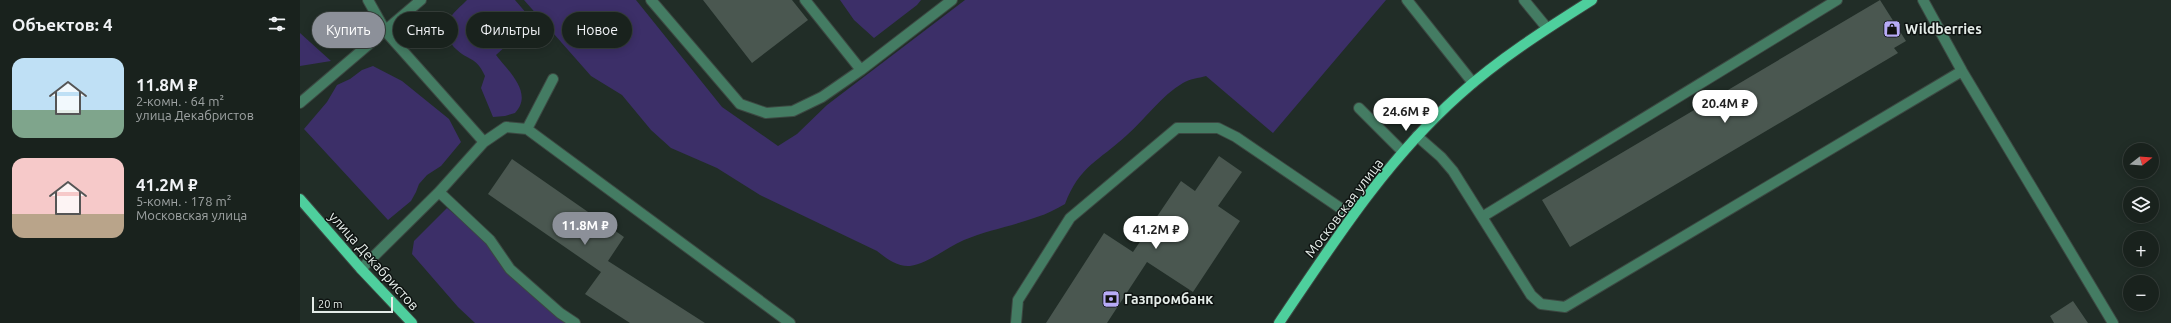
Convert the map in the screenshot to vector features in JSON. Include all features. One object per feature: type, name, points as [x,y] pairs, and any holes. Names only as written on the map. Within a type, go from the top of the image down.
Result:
[{"type":"main road","name":"Московская улица","points":[[1279,323],[1352,216],[1417,136],[1473,83],[1547,28],[1592,0]]},
{"type":"main road","name":"улица Декабристов","points":[[300,199],[361,269],[412,323]]},
{"type":"lane","points":[[368,0],[386,32],[484,142]]},
{"type":"lane","points":[[300,103],[386,32],[421,0]]},
{"type":"lane","points":[[651,0],[740,104],[766,113],[793,111],[822,97],[861,70],[952,0]]},
{"type":"lane","points":[[805,0],[861,70]]},
{"type":"lane","points":[[1407,0],[1473,83]]},
{"type":"lane","points":[[1524,0],[1547,28]]},
{"type":"lane","points":[[1482,217],[1837,0]]},
{"type":"lane","points":[[1923,0],[1962,71],[2113,323]]},
{"type":"lane","points":[[1417,136],[1441,157],[1482,217],[1531,295],[1541,304],[1565,307],[1962,71]]},
{"type":"lane","points":[[527,129],[553,79]]},
{"type":"lane","points":[[1359,108],[1403,152]]},
{"type":"lane","points":[[361,269],[439,192],[484,142],[506,127],[527,129],[790,323]]},
{"type":"lane","points":[[1016,323],[1018,300],[1070,218],[1177,128],[1218,128],[1236,137],[1352,216]]},
{"type":"lane","points":[[439,192],[490,240],[510,269],[560,313],[575,323]]},
{"type":"shaded area","points":[[467,0],[515,0],[525,12],[466,12],[466,48],[504,48],[496,55],[517,82],[521,90],[522,98],[515,113],[493,117],[481,88],[485,76],[482,70],[475,62],[460,53],[455,48],[458,48],[458,12],[455,12]]},
{"type":"shaded area","points":[[524,0],[636,0],[722,107],[778,146],[797,134],[827,105],[965,0],[1386,0],[1273,133],[1206,76],[1188,80],[1175,88],[1160,101],[1134,129],[1084,172],[1071,191],[1065,204],[1041,216],[982,233],[964,240],[931,259],[910,266],[892,262],[877,251],[760,195],[717,168],[671,148],[651,130],[622,95],[591,76],[566,48],[632,48],[632,12],[562,12],[562,43],[554,34],[554,12],[535,12]]},
{"type":"shaded area","points":[[840,0],[921,0],[917,5],[874,38],[854,20]]},
{"type":"shaded area","points":[[300,33],[312,44],[312,48],[317,48],[331,61],[300,66]]},
{"type":"shaded area","points":[[373,66],[402,81],[449,119],[461,142],[441,166],[427,175],[419,184],[411,201],[388,220],[304,129],[327,102],[337,85],[350,79],[362,70]]},
{"type":"shaded area","points":[[447,208],[485,240],[569,323],[475,323],[458,307],[412,254],[414,241]]},
{"type":"building","points":[[703,0],[792,0],[808,20],[752,63]]},
{"type":"building","points":[[1880,0],[1906,41],[1894,48],[1898,53],[1570,247],[1542,200]]},
{"type":"building","points":[[1219,156],[1242,172],[1218,206],[1240,221],[1193,292],[1147,262],[1107,323],[1046,323],[1104,233],[1133,252],[1181,181],[1195,191]]},
{"type":"building","points":[[512,159],[624,237],[608,261],[705,323],[630,323],[585,294],[601,272],[488,194]]},
{"type":"building","points":[[2073,301],[2088,323],[2054,323],[2050,316]]},
{"type":"place","name":"Wildberries","points":[[1892,29]]},
{"type":"place","name":"Газпромбанк","points":[[1111,299]]}]
